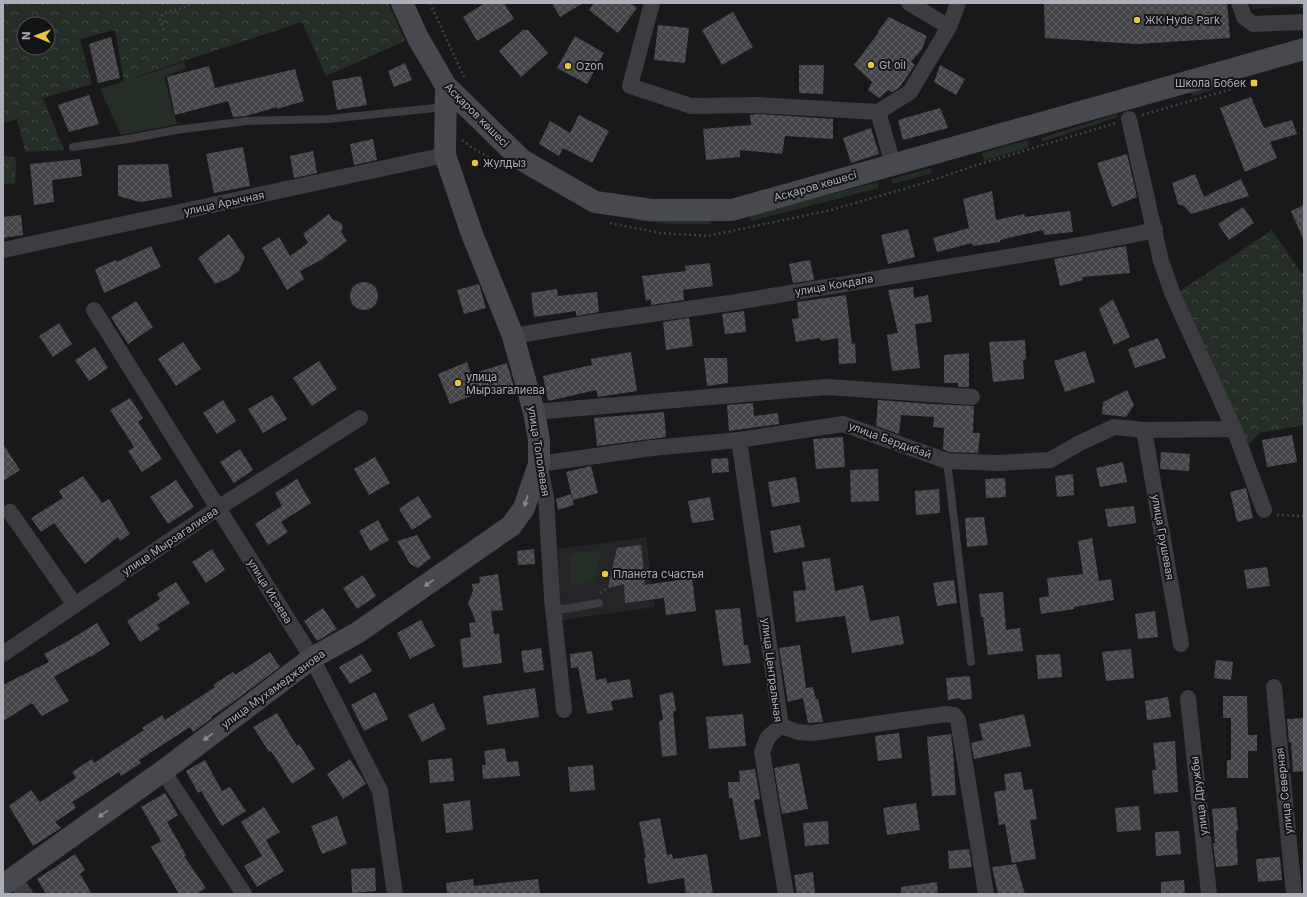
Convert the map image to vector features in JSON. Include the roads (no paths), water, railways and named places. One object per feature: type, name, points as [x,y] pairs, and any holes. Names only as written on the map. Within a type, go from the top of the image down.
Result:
[{"type":"street","name":"Асқаров көшесі","points":[[402,3],[418,38],[522,160],[595,202],[652,210],[732,210],[1304,49]]},
{"type":"street","points":[[652,3],[630,86],[691,106],[759,105],[878,112],[910,92],[949,27],[958,3]]},
{"type":"street","points":[[909,3],[949,27]]},
{"type":"street","points":[[1239,3],[1244,17],[1253,24],[1304,22]]},
{"type":"street","name":"улица Тополевая","points":[[456,84],[446,116],[445,155],[472,234],[513,336],[534,412],[539,440],[539,464],[546,497],[553,610],[564,710]]},
{"type":"street","points":[[878,112],[893,164]]},
{"type":"street","points":[[1129,119],[1161,261],[1173,295],[1234,428],[1264,510]]},
{"type":"street","name":"улица Арычная","points":[[3,250],[445,155]]},
{"type":"street","name":"улица Кокдала","points":[[513,336],[596,322],[730,303],[1080,245],[1142,233],[1154,229]]},
{"type":"street","name":"улица Исаева","points":[[94,310],[312,658],[380,790],[395,894]]},
{"type":"street","points":[[534,412],[827,388],[972,397]]},
{"type":"street","name":"улица Мырзагалиева","points":[[3,654],[218,508],[360,418]]},
{"type":"street","name":"улица Бердибай","points":[[539,464],[652,448],[739,440],[843,424],[947,461],[999,463],[1050,460],[1080,443],[1114,427],[1144,430],[1234,428]]},
{"type":"street","name":"улица Грушевая","points":[[1144,430],[1181,644]]},
{"type":"street","name":"улица Центральная","points":[[739,440],[781,726],[768,736],[762,752],[786,894]]},
{"type":"street","name":"улица Мухамеджанова","points":[[14,886],[312,658],[357,633],[511,526],[524,508],[539,464]]},
{"type":"street","points":[[10,512],[75,605]]},
{"type":"street","name":"улица Северная","points":[[1274,688],[1294,894]]},
{"type":"street","name":"улица Дружбы","points":[[1188,698],[1209,894]]},
{"type":"street","points":[[781,726],[798,732],[812,733],[946,714],[954,715],[958,720],[986,894]]},
{"type":"street","points":[[163,771],[244,894]]},
{"type":"lane","points":[[73,147],[176,130],[247,121],[446,116]]},
{"type":"lane","points":[[947,461],[971,662]]},
{"type":"lane","points":[[553,610],[599,602]]},
{"type":"place","name":"ЖК Hyde Park","points":[[1137,20]]},
{"type":"place","name":"Gt oil","points":[[871,65]]},
{"type":"place","name":"Ozon","points":[[568,66]]},
{"type":"place","name":"Школа Бобек","points":[[1254,83]]},
{"type":"place","name":"Жулдыз","points":[[475,163]]},
{"type":"place","name":"улица Мырзагалиева","points":[[458,383]]},
{"type":"place","name":"Планета счастья","points":[[605,574]]}]
